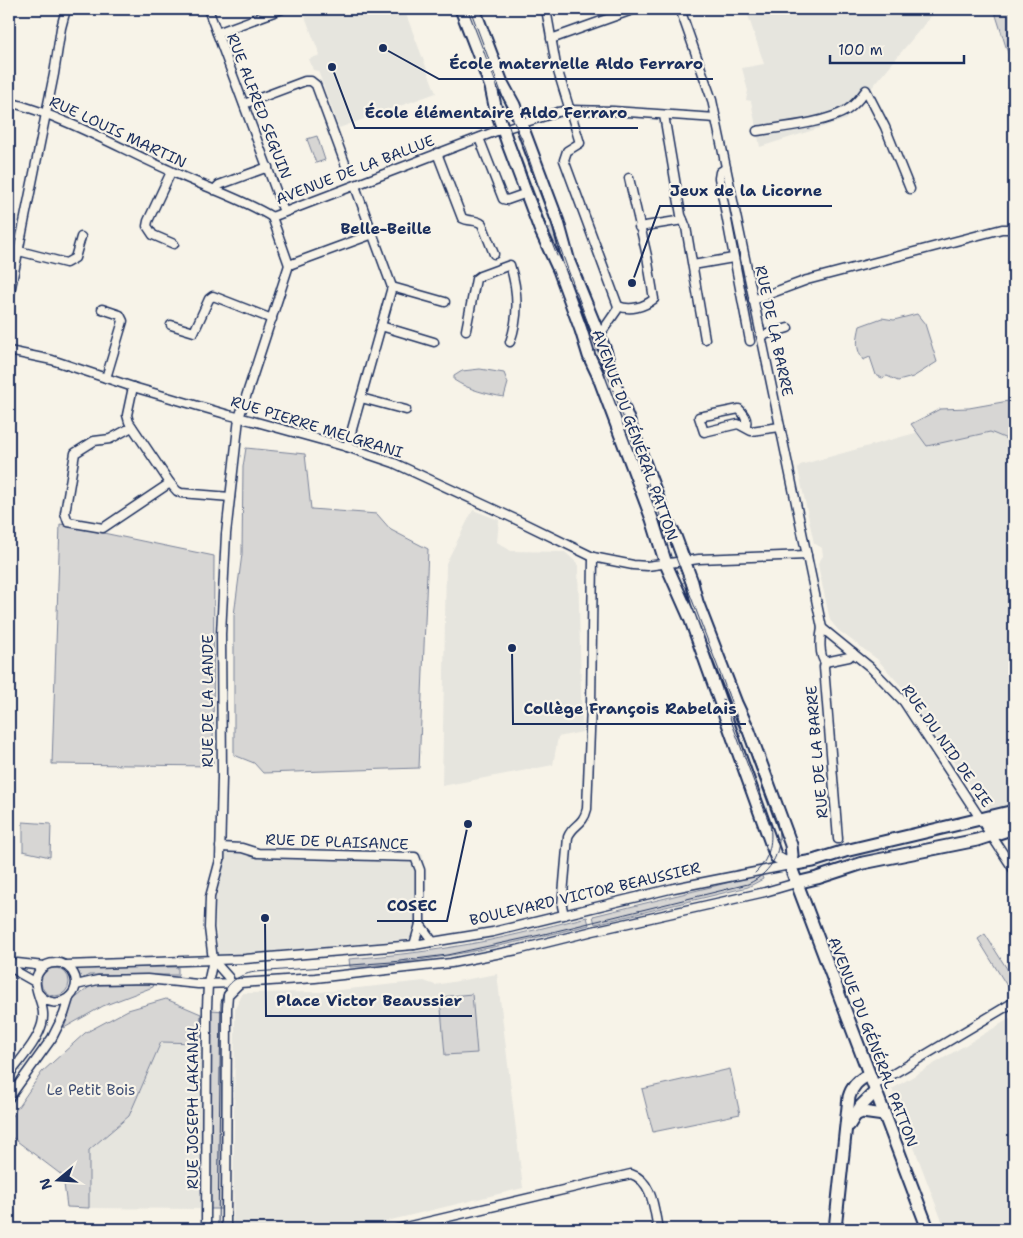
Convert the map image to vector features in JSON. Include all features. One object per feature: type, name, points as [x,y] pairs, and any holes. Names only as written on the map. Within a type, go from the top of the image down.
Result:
[{"type":"street","points":[[9,297],[66,9]]},
{"type":"street","name":"RUE ALFRED SEGUIN","points":[[208,9],[284,212]]},
{"type":"street","points":[[217,32],[282,9]]},
{"type":"street","name":"AVENUE DU GÉNÉRAL PATTON","points":[[461,9],[491,87],[495,106],[540,229],[559,270],[589,356],[598,375],[652,519],[666,564],[690,618],[776,857],[790,865]]},
{"type":"street","name":"AVENUE DU GÉNÉRAL PATTON","points":[[474,9],[502,83],[514,105],[558,222],[570,262],[606,350],[612,376],[665,517],[675,536],[697,602],[749,732],[791,845],[790,865],[796,882],[928,1229]]},
{"type":"street","points":[[546,9],[556,65],[580,143],[567,151],[564,160],[618,306],[599,336]]},
{"type":"street","points":[[551,39],[635,9]]},
{"type":"street","name":"RUE DE LA BARRE","points":[[680,9],[707,83],[716,118],[822,628],[822,659],[826,662],[824,667],[838,839]]},
{"type":"street","points":[[244,104],[306,81],[314,83],[346,166]]},
{"type":"street","points":[[757,132],[801,124],[838,114],[848,109],[866,90],[910,189]]},
{"type":"street","name":"RUE LOUIS MARTIN","points":[[9,102],[46,113],[84,129],[171,172],[272,217]]},
{"type":"street","name":"AVENUE DE LA BALLUE","points":[[272,217],[437,153],[520,123],[558,112],[570,110],[614,111],[716,118]]},
{"type":"street","points":[[664,115],[693,265],[705,339]]},
{"type":"street","points":[[479,138],[503,199],[507,200],[527,193]]},
{"type":"street","points":[[437,153],[462,218],[466,221],[482,224],[494,254]]},
{"type":"street","points":[[214,190],[219,185],[268,167]]},
{"type":"street","points":[[726,168],[720,172],[719,178],[750,341]]},
{"type":"street","points":[[171,172],[147,226],[153,234],[174,244]]},
{"type":"street","points":[[618,306],[626,309],[639,307],[648,304],[654,299],[648,256],[629,178]]},
{"type":"street","points":[[347,447],[392,287],[355,186]]},
{"type":"street","points":[[272,217],[289,265],[372,234]]},
{"type":"street","points":[[640,227],[683,220]]},
{"type":"street","points":[[753,300],[807,280],[1002,229],[1014,229]]},
{"type":"street","points":[[18,251],[66,263],[74,258],[81,237]]},
{"type":"street","points":[[693,265],[733,258]]},
{"type":"street","name":"RUE DE LA LANDE","points":[[208,983],[213,960],[209,928],[210,897],[220,860],[222,777],[221,619],[223,562],[230,497],[239,418],[289,265]]},
{"type":"street","points":[[466,330],[476,280],[480,276],[510,265],[516,289],[515,320],[510,342]]},
{"type":"street","points":[[392,287],[445,302]]},
{"type":"street","points":[[171,325],[194,332],[209,299],[213,296],[272,319]]},
{"type":"street","points":[[102,309],[120,315],[123,321],[106,378]]},
{"type":"street","points":[[381,326],[434,342]]},
{"type":"street","points":[[761,336],[788,328]]},
{"type":"street","name":"RUE PIERRE MELGRANI","points":[[9,351],[52,360],[133,387],[347,447],[394,463],[593,557],[633,566],[699,559],[807,555]]},
{"type":"street","points":[[133,387],[127,415],[132,427],[177,491],[182,494],[230,497]]},
{"type":"street","points":[[361,398],[406,410]]},
{"type":"street","points":[[745,427],[747,424],[746,417],[739,409],[699,417],[704,432],[738,424],[751,431],[780,427]]},
{"type":"street","points":[[132,427],[110,439],[94,441],[75,453],[65,514],[68,522],[103,528],[170,483]]},
{"type":"street","points":[[564,915],[562,906],[569,834],[582,821],[587,809],[591,705],[593,557]]},
{"type":"street","name":"RUE DU NID DE PIE","points":[[822,628],[870,667],[904,702],[1014,870]]},
{"type":"street","points":[[826,662],[849,656],[853,653]]},
{"type":"street","name":"BOULEVARD VICTOR BEAUSSIER","points":[[65,965],[213,960],[341,952],[433,942],[493,932],[674,888],[805,863],[844,851],[1014,811]]},
{"type":"street","points":[[991,835],[990,826],[1014,818]]},
{"type":"street","points":[[76,985],[98,980],[147,979],[198,984],[240,983],[315,978],[451,963],[517,950],[593,930],[765,892],[863,863],[977,840],[1014,828]]},
{"type":"street","name":"RUE DE PLAISANCE","points":[[220,846],[242,848],[258,853],[415,857],[420,870],[420,924],[414,945]]},
{"type":"street","points":[[420,924],[433,942]]},
{"type":"street","points":[[213,960],[229,978],[230,983],[228,995],[226,1229]]},
{"type":"street","points":[[10,965],[17,963],[44,966]]},
{"type":"street","points":[[9,1075],[30,1046],[42,1023],[42,1006],[35,982],[39,971],[44,966],[52,963],[65,965],[73,973],[76,985],[74,992],[69,998],[64,1014],[52,1038],[9,1098]]},
{"type":"street","points":[[10,965],[19,973],[35,982]]},
{"type":"street","name":"RUE JOSEPH LAKANAL","points":[[206,1229],[206,1041],[208,983]]},
{"type":"street","points":[[228,995],[240,983]]},
{"type":"street","points":[[38,993],[50,1002],[60,1002],[69,998]]},
{"type":"street","points":[[846,1131],[853,1116],[874,1089],[1014,1002]]},
{"type":"street","points":[[835,1229],[849,1097],[851,1089],[856,1083],[868,1075]]},
{"type":"street","points":[[849,1097],[854,1104],[861,1106]]},
{"type":"street","points":[[853,1116],[862,1112],[884,1115]]},
{"type":"street","points":[[397,1229],[627,1174],[638,1176],[650,1193],[658,1229]]},
{"type":"shaded area","points":[[302,9],[404,9],[436,93],[339,128],[318,71],[313,70],[309,59],[320,55]]},
{"type":"shaded area","points":[[746,9],[937,9],[845,120],[760,147],[751,101],[746,100],[748,91],[742,68],[764,64]]},
{"type":"shaded area","points":[[1014,424],[1014,847],[903,688],[877,659],[838,630],[830,620],[818,563],[823,556],[822,548],[814,543],[798,469],[800,465],[919,432]]},
{"type":"shaded area","points":[[473,510],[499,520],[497,542],[511,551],[565,552],[578,564],[582,732],[558,737],[553,765],[442,786],[446,563]]},
{"type":"shaded area","points":[[224,853],[423,854],[426,938],[218,957],[215,905]]},
{"type":"shaded area","points":[[497,974],[523,1188],[354,1229],[233,1229],[235,1009],[243,993],[320,992],[424,981],[435,985]]},
{"type":"shaded area","points":[[1014,1016],[1014,1229],[945,1229],[892,1089]]},
{"type":"shaded area","points":[[161,1042],[202,1043],[200,1209],[89,1208],[89,1150],[129,1116]]},
{"type":"green space","points":[[994,9],[1014,9],[1014,72]]},
{"type":"green space","points":[[317,136],[325,160],[316,163],[307,139]]},
{"type":"green space","points":[[556,226],[600,349],[592,352],[544,230]]},
{"type":"green space","points":[[917,314],[925,324],[937,362],[913,377],[898,381],[887,376],[882,378],[876,375],[870,357],[863,360],[859,351],[860,326],[882,318],[894,320]]},
{"type":"green space","points":[[602,355],[671,539],[663,542],[594,358]]},
{"type":"green space","points":[[480,369],[504,373],[508,383],[504,397],[472,389],[454,380],[454,376],[462,371]]},
{"type":"green space","points":[[1014,400],[1014,442],[990,432],[927,446],[911,424],[940,409],[969,408]]},
{"type":"green space","points":[[246,448],[305,454],[311,509],[377,514],[391,530],[428,549],[419,768],[263,773],[254,763],[234,755],[234,615],[242,554],[243,467]]},
{"type":"green space","points":[[60,524],[214,556],[213,766],[52,764]]},
{"type":"green space","points":[[687,581],[745,731],[734,735],[679,584]]},
{"type":"green space","points":[[23,822],[51,824],[50,857],[23,851]]},
{"type":"green space","points":[[759,875],[763,879],[748,887],[595,924],[593,916]]},
{"type":"green space","points":[[587,917],[589,925],[500,946],[441,957],[350,967],[349,959],[414,953],[469,944],[520,934]]},
{"type":"green space","points":[[985,934],[1014,980],[1007,986],[978,939]]},
{"type":"green space","points":[[178,967],[178,975],[89,975],[80,980],[75,968]]},
{"type":"green space","points":[[55,968],[65,972],[69,982],[65,992],[55,996],[45,992],[41,982],[45,972]]},
{"type":"green space","points":[[154,984],[153,987],[103,1006],[64,1028],[73,1000],[92,985]]},
{"type":"green space","points":[[472,994],[477,1053],[445,1055],[440,997]]},
{"type":"green space","name":"Le Petit Bois","points":[[166,999],[201,1014],[199,1043],[161,1042],[129,1116],[89,1150],[89,1208],[67,1207],[63,1176],[9,1135],[9,1120],[42,1072],[85,1033],[128,1010]]},
{"type":"green space","points":[[211,1010],[225,1011],[222,1209],[209,1209]]},
{"type":"green space","points":[[730,1069],[740,1114],[653,1132],[642,1089]]},
{"type":"tram line","points":[[218,1229],[221,1003],[228,986],[237,978],[255,972],[392,962],[447,955],[540,935],[748,884],[757,879],[770,866],[779,841],[777,822],[567,267],[522,139],[507,108],[470,9]]},
{"type":"tram line","points":[[506,118],[529,185],[557,256]]},
{"type":"tram line","points":[[723,699],[770,825],[769,851],[764,863],[755,873]]},
{"type":"place","name":"École maternelle Aldo Ferraro","points":[[383,48]]},
{"type":"place","name":"École élémentaire Aldo Ferraro","points":[[332,67]]},
{"type":"place","name":"Jeux de la Licorne","points":[[632,283]]},
{"type":"place","name":"Collège François Rabelais","points":[[512,648]]},
{"type":"place","name":"COSEC","points":[[468,824]]},
{"type":"place","name":"Place Victor Beaussier","points":[[265,918]]},
{"type":"district","name":"Belle-Beille","points":[[386,228]]}]
